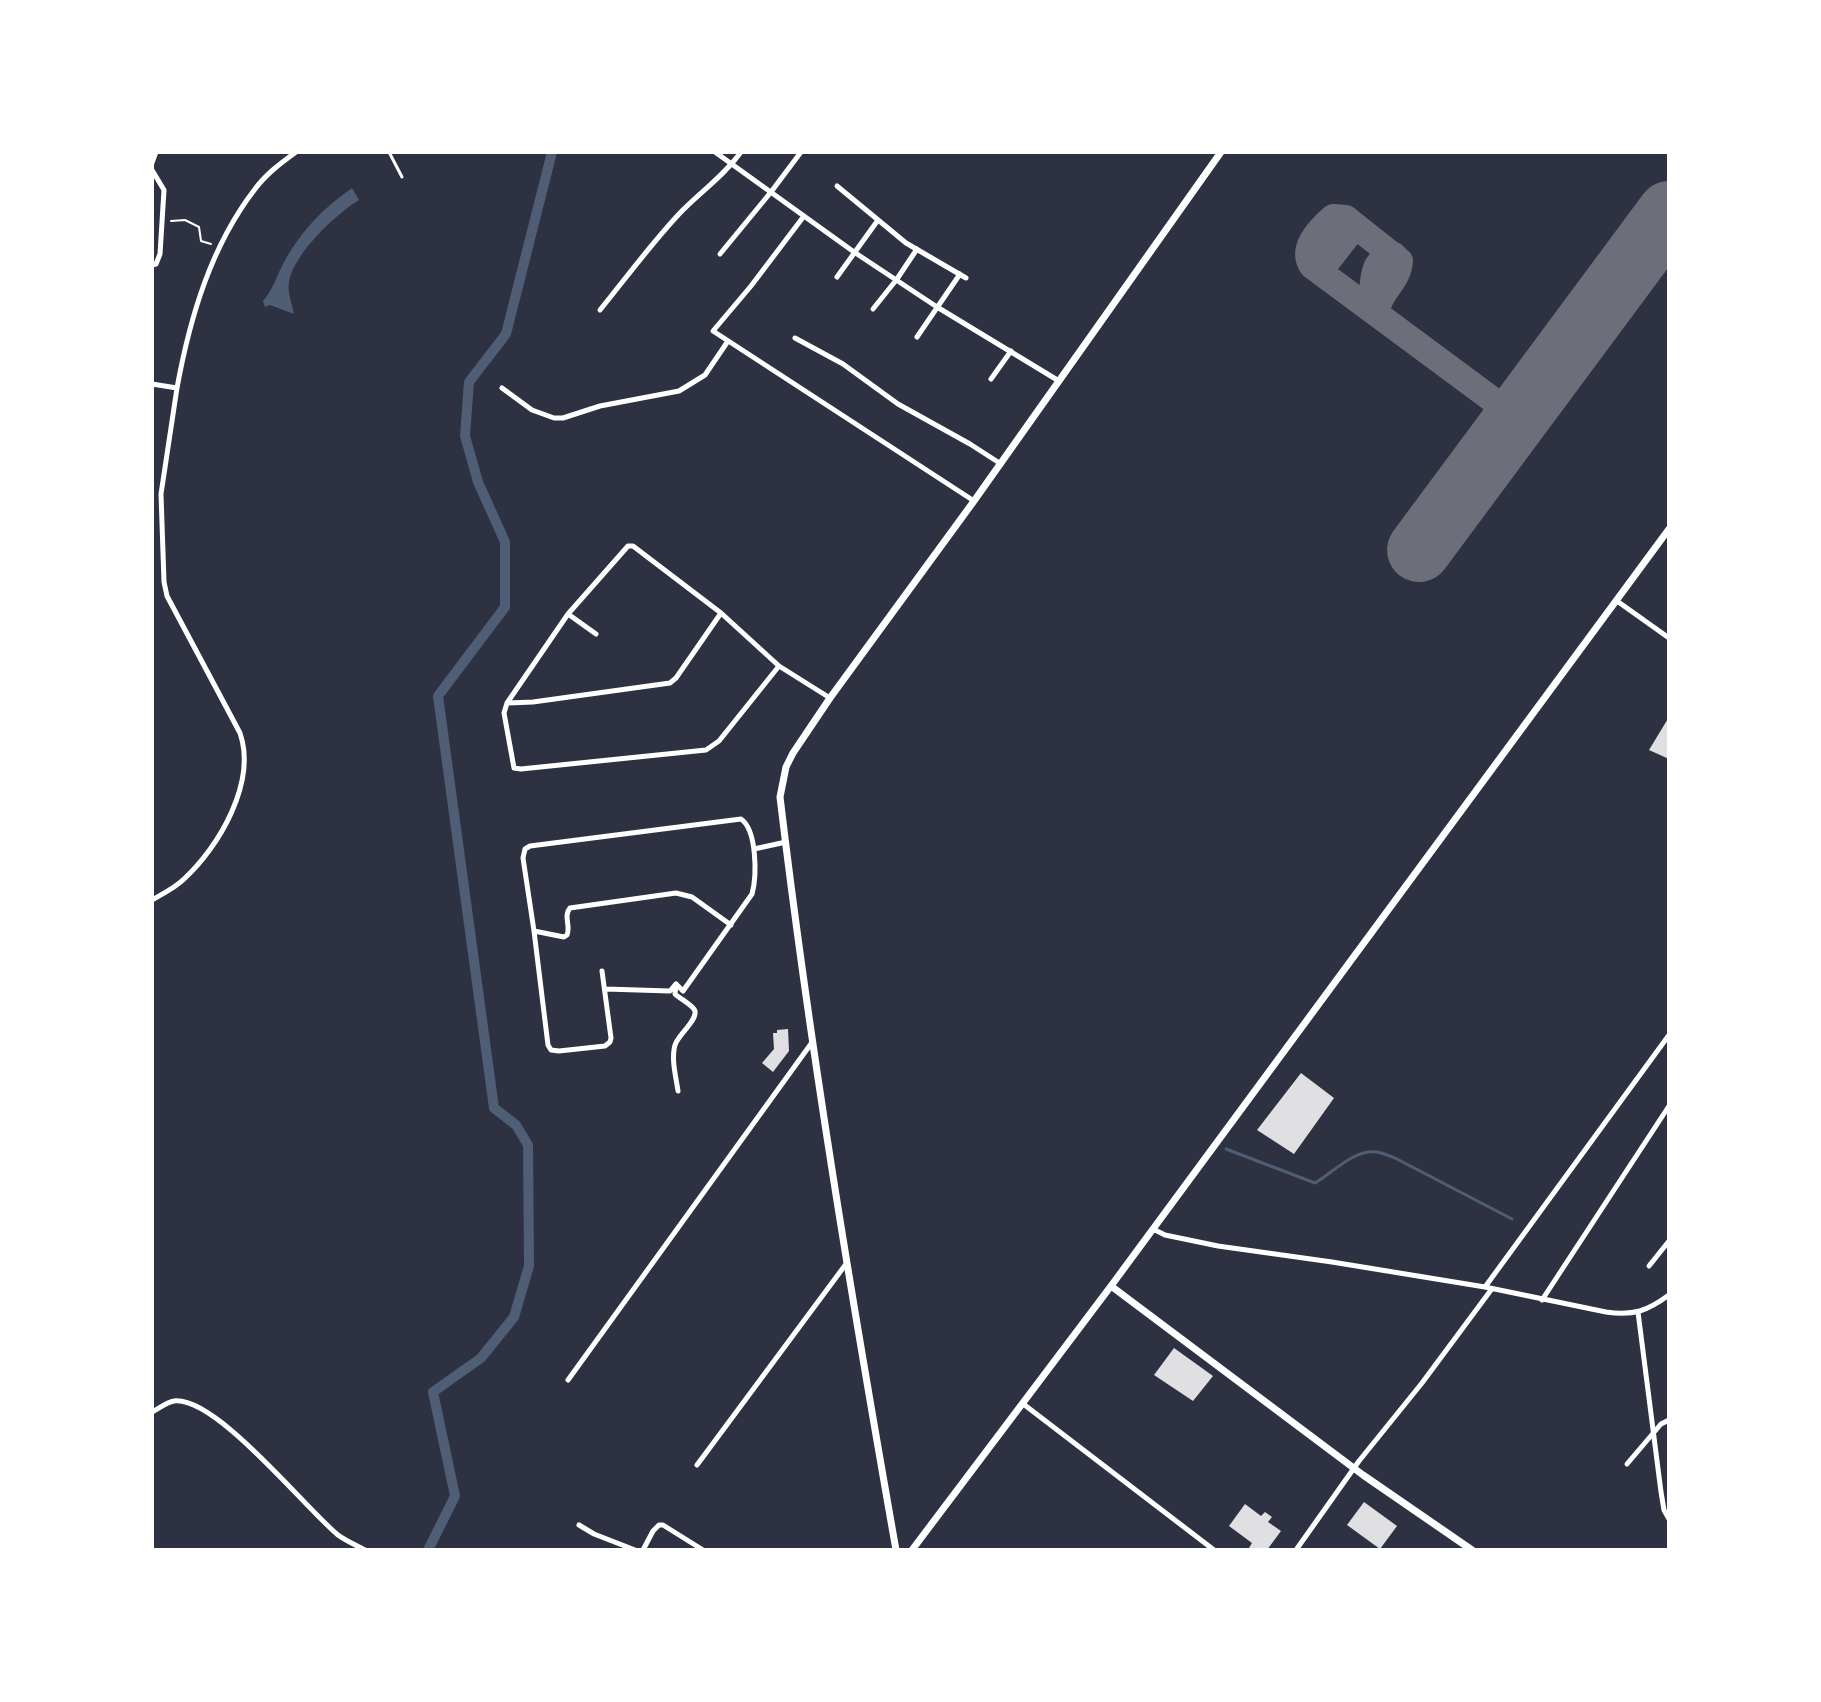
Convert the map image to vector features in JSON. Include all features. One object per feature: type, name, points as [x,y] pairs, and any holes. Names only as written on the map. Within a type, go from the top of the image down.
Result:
[{"type":"street","points":[[152,163],[156,152]]},
{"type":"street","points":[[152,900],[183,881],[217,842],[241,788],[245,747],[167,596],[164,582],[161,494],[177,388],[197,304],[226,231],[256,187],[296,152]]},
{"type":"street","points":[[715,152],[854,252],[937,307],[1060,381]]},
{"type":"street","points":[[600,310],[681,211],[728,170],[741,152]]},
{"type":"street","points":[[720,254],[801,152]]},
{"type":"street","points":[[896,1550],[846,1264],[813,1041],[780,797],[786,767],[830,698],[1001,464],[1221,152]]},
{"type":"street","points":[[152,170],[164,190],[160,254],[156,264],[152,265]]},
{"type":"street","points":[[837,186],[917,249],[963,276],[917,337]]},
{"type":"street","points":[[804,216],[713,331],[974,501]]},
{"type":"street","points":[[837,277],[878,220]]},
{"type":"street","points":[[873,309],[917,249]]},
{"type":"street","points":[[795,338],[843,364],[898,404],[1001,464]]},
{"type":"street","points":[[502,388],[536,412],[563,418],[600,406],[679,391],[705,375],[728,341]]},
{"type":"street","points":[[991,379],[1011,351]]},
{"type":"street","points":[[152,384],[177,388]]},
{"type":"street","points":[[912,1550],[1111,1286],[1669,529]]},
{"type":"street","points":[[779,666],[710,749],[517,769],[513,764],[504,713],[507,703],[568,614],[628,546],[633,546],[721,613],[779,666],[830,698]]},
{"type":"street","points":[[1617,601],[1669,638]]},
{"type":"street","points":[[507,703],[670,683],[721,613]]},
{"type":"street","points":[[568,614],[596,634]]},
{"type":"street","points":[[602,971],[611,1038],[608,1044],[551,1050],[523,858],[527,847],[738,819],[747,824],[754,849],[750,897],[683,991],[676,984]]},
{"type":"street","points":[[754,849],[786,842]]},
{"type":"street","points":[[534,931],[564,937],[569,931],[567,914],[570,908],[676,893],[692,897],[731,925]]},
{"type":"street","points":[[605,989],[670,991],[676,984]]},
{"type":"street","points":[[676,984],[675,994],[695,1010],[693,1019],[675,1044],[678,1091]]},
{"type":"street","points":[[1296,1550],[1422,1383],[1669,1035]]},
{"type":"street","points":[[568,1380],[813,1041]]},
{"type":"street","points":[[1542,1300],[1669,1106]]},
{"type":"street","points":[[1152,1229],[1165,1235],[1218,1246],[1488,1288],[1606,1312],[1638,1312],[1669,1295]]},
{"type":"street","points":[[1649,1266],[1669,1241]]},
{"type":"street","points":[[697,1465],[846,1264]]},
{"type":"street","points":[[1111,1286],[1355,1468],[1472,1550]]},
{"type":"street","points":[[1638,1312],[1661,1492],[1669,1519]]},
{"type":"street","points":[[152,1412],[173,1401],[191,1404],[217,1417],[340,1536],[365,1550]]},
{"type":"street","points":[[1022,1403],[1214,1550]]},
{"type":"street","points":[[1627,1464],[1654,1431],[1669,1420]]},
{"type":"street","points":[[579,1525],[635,1550]]},
{"type":"street","points":[[643,1550],[653,1531],[663,1525],[703,1550]]},
{"type":"lane","points":[[389,152],[402,177]]},
{"type":"path","points":[[161,221],[185,220],[199,227],[201,241],[219,248]]},
{"type":"water","points":[[352,188],[359,200],[317,235],[292,271],[289,289],[294,314],[270,305],[265,307],[263,301],[305,230]]},
{"type":"building","points":[[1669,717],[1669,759],[1649,750]]},
{"type":"building","points":[[788,1029],[789,1051],[773,1072],[762,1063],[774,1049],[773,1033]]},
{"type":"building","points":[[1301,1073],[1334,1098],[1294,1154],[1257,1130]]},
{"type":"building","points":[[1174,1348],[1213,1376],[1193,1401],[1154,1375]]},
{"type":"building","points":[[1364,1502],[1397,1526],[1380,1549],[1347,1525]]},
{"type":"building","points":[[1245,1504],[1261,1516],[1265,1512],[1272,1517],[1268,1522],[1281,1531],[1267,1550],[1251,1550],[1252,1543],[1229,1526]]},
{"type":"waterway","points":[[428,1550],[455,1496],[433,1392],[481,1358],[514,1317],[529,1266],[528,1145],[516,1125],[494,1108],[438,696],[505,607],[505,542],[478,482],[465,436],[469,382],[506,334],[552,152]]},
{"type":"waterway","points":[[1226,1149],[1315,1183],[1360,1154],[1379,1152],[1512,1219]]},
{"type":"taxiway","points":[[1324,274],[1324,266],[1352,230],[1352,223],[1346,218],[1333,217],[1317,233],[1308,252],[1312,266],[1497,403],[1504,424],[1497,445]]},
{"type":"taxiway","points":[[1352,223],[1400,261],[1396,275],[1380,300],[1377,314]]},
{"type":"taxiway","points":[[1371,301],[1377,266],[1386,257],[1394,255]]},
{"type":"taxiway","points":[[1497,403],[1515,404],[1533,397]]},
{"type":"taxiway","points":[[1419,550],[1410,546],[1413,535],[1443,517]]},
{"type":"runway","points":[[1419,550],[1669,213]]}]
